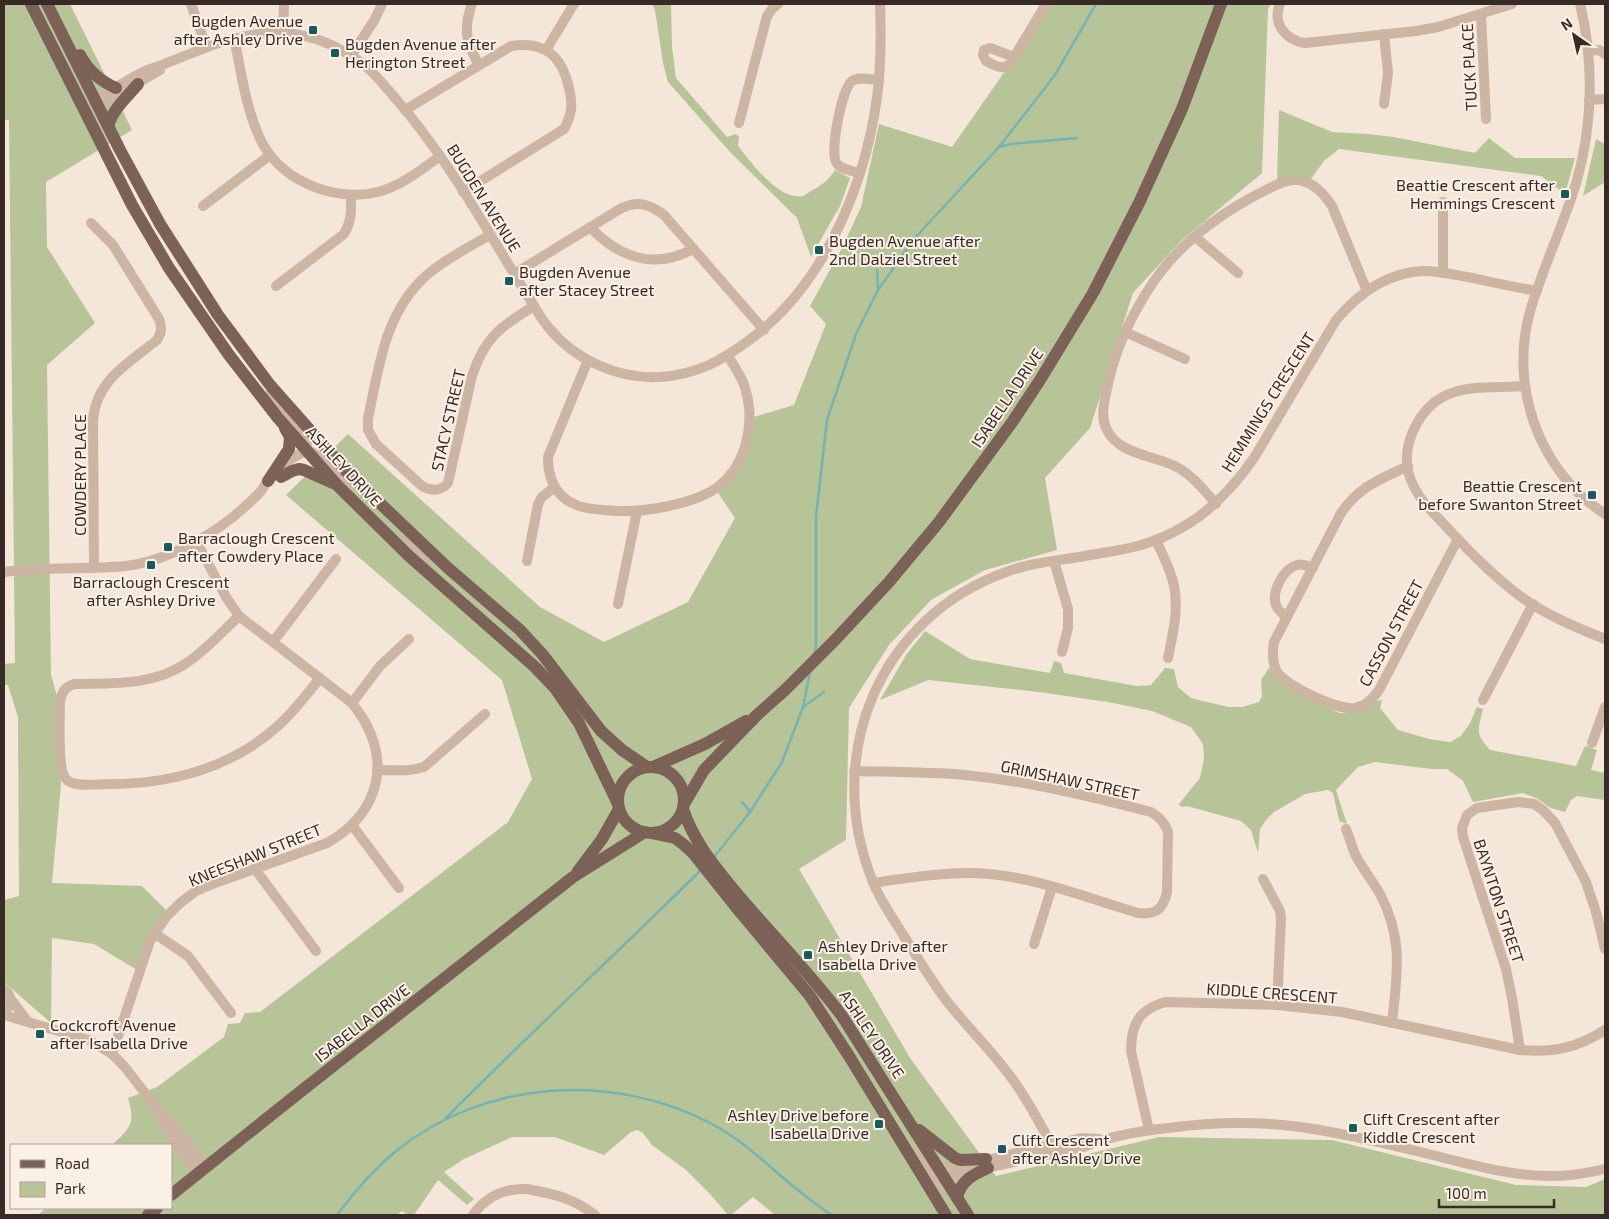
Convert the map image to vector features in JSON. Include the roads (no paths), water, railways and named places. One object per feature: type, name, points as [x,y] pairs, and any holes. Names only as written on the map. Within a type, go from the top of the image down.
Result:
[{"type":"main road","name":"ASHLEY DRIVE","points":[[30,4],[132,204],[169,268],[229,355],[278,418],[338,486],[410,556],[555,688],[579,722],[619,806]]},
{"type":"main road","name":"ISABELLA DRIVE","points":[[1205,46],[1215,4]]},
{"type":"main road","name":"ISABELLA DRIVE","points":[[683,807],[704,770],[757,715],[835,640],[889,582],[939,522],[1040,380],[1093,293],[1139,203],[1182,109],[1221,4]]},
{"type":"main road","name":"ASHLEY DRIVE","points":[[49,7],[137,184],[218,315],[270,385],[347,472],[448,568],[520,630],[543,655],[601,731],[622,750],[650,767]]},
{"type":"main road","points":[[49,7],[60,18],[75,47],[89,68],[106,84],[116,88]]},
{"type":"main road","points":[[108,126],[114,111],[138,84]]},
{"type":"main road","points":[[265,485],[289,448],[290,437],[278,418]]},
{"type":"main road","points":[[281,477],[299,469],[338,486]]},
{"type":"main road","name":"ISABELLA DRIVE","points":[[650,767],[705,744],[757,715]]},
{"type":"main road","points":[[650,767],[664,769],[676,778],[683,791],[683,807],[678,820],[659,832],[648,833],[636,829],[623,817],[619,806],[619,793],[624,781],[635,771],[650,767]]},
{"type":"main road","name":"ISABELLA DRIVE","points":[[573,877],[602,839],[619,806]]},
{"type":"main road","name":"ASHLEY DRIVE","points":[[683,807],[696,850],[810,996],[849,1056],[944,1213]]},
{"type":"main road","name":"ASHLEY DRIVE","points":[[648,833],[675,838],[696,850]]},
{"type":"main road","name":"ISABELLA DRIVE","points":[[172,1195],[573,877],[648,833]]},
{"type":"main road","name":"ASHLEY DRIVE","points":[[724,885],[754,914],[825,993],[842,1016],[911,1124],[940,1174],[968,1215]]},
{"type":"main road","points":[[911,1124],[955,1158],[987,1163]]},
{"type":"main road","points":[[957,1198],[958,1190],[962,1184],[987,1163]]},
{"type":"street","points":[[191,4],[206,46]]},
{"type":"street","points":[[282,33],[284,4]]},
{"type":"street","points":[[351,56],[375,19],[382,4]]},
{"type":"street","points":[[472,4],[466,22],[466,33],[471,51],[479,65]]},
{"type":"street","points":[[546,50],[574,4]]},
{"type":"street","name":"BUGDEN AVENUE","points":[[84,111],[116,88],[145,71],[171,62],[206,46],[234,38],[282,33],[309,37],[326,43],[351,56],[377,77],[405,110],[440,156],[534,306],[549,328],[563,343],[588,360],[615,372],[652,377],[670,376],[697,371],[728,356],[764,330],[803,288],[819,264],[835,234],[860,173],[872,128],[879,80],[880,4]]},
{"type":"street","points":[[1014,57],[1046,4]]},
{"type":"street","points":[[1280,4],[1278,22],[1284,32],[1296,42],[1305,43],[1438,27],[1512,4]]},
{"type":"street","points":[[1580,4],[1588,50],[1589,100],[1582,157],[1567,210],[1530,309],[1525,334],[1523,360],[1529,407],[1544,447],[1569,482],[1584,498],[1605,514]]},
{"type":"street","points":[[740,123],[767,16],[776,5]]},
{"type":"street","name":"TUCK PLACE","points":[[1481,14],[1486,119]]},
{"type":"street","points":[[1384,34],[1388,73],[1384,104]]},
{"type":"street","points":[[234,38],[251,114],[258,136],[270,155],[288,172],[308,184],[329,192],[351,195],[378,192],[395,186],[440,156]]},
{"type":"street","points":[[405,110],[512,46],[529,45],[546,50],[558,60],[564,69],[572,98],[572,109],[564,129],[463,192]]},
{"type":"street","points":[[1588,50],[1599,50],[1605,54]]},
{"type":"street","points":[[96,104],[138,84],[171,62]]},
{"type":"street","points":[[860,173],[842,167],[835,160],[840,110],[851,81],[861,78],[879,80]]},
{"type":"street","points":[[1589,100],[1605,100]]},
{"type":"street","points":[[203,206],[270,155]]},
{"type":"street","points":[[1216,504],[1189,475],[1171,465],[1121,446],[1113,439],[1104,421],[1103,406],[1110,375],[1125,332],[1138,305],[1155,280],[1174,257],[1195,237],[1233,208],[1266,190],[1293,180],[1303,181],[1318,188],[1326,196],[1332,206],[1367,291]]},
{"type":"street","points":[[276,286],[344,234],[349,226],[351,216],[351,195]]},
{"type":"street","points":[[1443,202],[1443,272]]},
{"type":"street","points":[[514,274],[629,204],[644,204],[655,208],[664,216],[764,330]]},
{"type":"street","name":"COWDERY PLACE","points":[[91,223],[113,245],[159,319],[162,327],[157,340],[106,383],[96,400],[93,420],[94,568]]},
{"type":"street","points":[[590,227],[614,247],[642,258],[669,259],[693,249]]},
{"type":"street","name":"STACY STREET","points":[[490,235],[429,273],[415,287],[392,321],[385,341],[368,419],[368,430],[376,444],[422,486],[435,490],[441,489],[448,483],[472,376],[484,346],[506,324],[534,306]]},
{"type":"street","points":[[1195,237],[1238,273]]},
{"type":"street","name":"HEMMINGS CRESCENT","points":[[1053,1149],[1026,1098],[1012,1078],[934,984],[873,883],[857,827],[854,771],[857,746],[866,714],[888,666],[926,621],[946,603],[969,589],[1006,572],[1137,546],[1156,540],[1195,520],[1216,504],[1240,478],[1254,458],[1336,320],[1354,301],[1384,281],[1402,274],[1422,271],[1443,272],[1537,291]]},
{"type":"street","points":[[218,315],[237,351],[308,441],[306,450],[298,462],[272,485],[265,485]]},
{"type":"street","points":[[1125,332],[1185,359]]},
{"type":"street","points":[[588,360],[548,457],[550,478],[565,499],[578,506],[605,510],[636,511],[660,508],[709,492],[728,478],[737,465],[746,442],[749,406],[742,380],[728,356]]},
{"type":"street","points":[[1525,386],[1466,389],[1438,399],[1422,414],[1410,442],[1408,466],[1412,484],[1418,495],[1496,577],[1532,604],[1579,629],[1605,638]]},
{"type":"street","points":[[4,572],[128,566],[179,550],[220,527],[242,509],[294,457],[306,450]]},
{"type":"street","points":[[306,450],[328,462],[423,553],[448,568]]},
{"type":"street","name":"CASSON STREET","points":[[1408,466],[1360,490],[1341,513],[1274,642],[1273,662],[1280,676],[1288,683],[1334,705],[1345,708],[1365,705],[1373,699],[1458,539]]},
{"type":"street","points":[[527,562],[538,504],[542,496],[555,487]]},
{"type":"street","points":[[618,604],[636,511]]},
{"type":"street","points":[[1156,540],[1169,569],[1175,592],[1175,622],[1168,658]]},
{"type":"street","name":"KNEESHAW STREET","points":[[112,1054],[144,956],[154,933],[166,917],[180,903],[214,883],[327,843],[340,835],[352,825],[370,801],[377,770],[376,752],[372,739],[365,722],[352,703],[240,616],[226,598],[196,541]]},
{"type":"street","points":[[273,642],[336,559]]},
{"type":"street","points":[[1054,561],[1068,609],[1068,628],[1062,652]]},
{"type":"street","points":[[1288,617],[1279,611],[1275,602],[1280,581],[1286,572],[1295,565],[1304,564],[1313,568]]},
{"type":"street","points":[[1483,700],[1532,604]]},
{"type":"street","points":[[240,616],[201,652],[186,664],[170,673],[152,679],[133,682],[74,684],[65,688],[60,701],[61,768],[65,779],[74,784],[146,783],[184,776],[210,768],[247,749],[270,733],[300,703],[320,678]]},
{"type":"street","points":[[352,703],[380,666],[409,639]]},
{"type":"street","points":[[1592,743],[1605,707]]},
{"type":"street","points":[[377,770],[403,771],[424,767],[485,714]]},
{"type":"street","name":"GRIMSHAW STREET","points":[[854,771],[964,775],[1036,785],[1085,795],[1151,812],[1158,816],[1166,825],[1169,840],[1168,892],[1165,901],[1158,910],[1146,914],[1011,877],[973,873],[942,874],[873,883]]},
{"type":"street","name":"BAYNTON STREET","points":[[1520,1050],[1506,969],[1463,837],[1462,828],[1467,815],[1477,808],[1518,802],[1534,804],[1543,810],[1555,823],[1586,882],[1605,949]]},
{"type":"street","points":[[352,825],[399,888]]},
{"type":"street","points":[[1346,829],[1356,856],[1380,893],[1394,931],[1398,961],[1392,1023]]},
{"type":"street","points":[[255,868],[316,951]]},
{"type":"street","points":[[1263,879],[1280,911],[1277,1005]]},
{"type":"street","points":[[1034,944],[1052,887]]},
{"type":"street","points":[[154,933],[188,956],[231,1013]]},
{"type":"street","points":[[4,989],[28,1022]]},
{"type":"street","points":[[10,998],[10,1004],[4,1013],[89,1040],[112,1054],[124,1066],[152,1102],[166,1128],[202,1170]]},
{"type":"street","name":"KIDDLE CRESCENT","points":[[1149,1130],[1131,1051],[1131,1039],[1133,1027],[1142,1013],[1155,1004],[1166,1002],[1277,1005],[1342,1012],[1520,1050],[1539,1052],[1558,1050],[1576,1045],[1593,1038],[1605,1030]]},
{"type":"street","points":[[889,1123],[930,1172],[940,1174],[1053,1149],[1083,1147],[1103,1139],[1149,1130],[1217,1124],[1278,1125],[1341,1134],[1511,1173],[1554,1176],[1582,1174],[1605,1169]]},
{"type":"street","points":[[940,1174],[936,1188],[944,1213]]},
{"type":"street","points":[[473,1215],[483,1203],[494,1195],[520,1188],[569,1199],[584,1206],[595,1215]]},
{"type":"waterway","points":[[814,654],[816,646],[816,517],[827,420],[856,334],[878,290],[914,239],[999,147],[1055,75],[1096,4]]},
{"type":"waterway","points":[[999,147],[1011,144],[1077,138]]},
{"type":"waterway","points":[[877,270],[878,289]]},
{"type":"waterway","points":[[714,857],[750,812],[782,762],[803,707],[810,672]]},
{"type":"waterway","points":[[803,707],[824,692]]},
{"type":"waterway","points":[[742,802],[750,812]]},
{"type":"waterway","points":[[444,1120],[701,870]]},
{"type":"waterway","points":[[337,1215],[379,1166],[396,1151],[431,1127],[468,1109],[508,1097],[550,1091],[591,1091],[633,1096],[673,1107],[712,1124],[744,1145],[816,1205],[832,1215]]},
{"type":"place","name":"Bugden Avenue after Ashley Drive","points":[[313,30]]},
{"type":"place","name":"Bugden Avenue after Herington Street","points":[[335,53]]},
{"type":"place","name":"Beattie Crescent after Hemmings Crescent","points":[[1565,194]]},
{"type":"place","name":"Bugden Avenue after 2nd Dalziel Street","points":[[819,250]]},
{"type":"place","name":"Bugden Avenue after Stacey Street","points":[[509,281]]},
{"type":"place","name":"Beattie Crescent before Swanton Street","points":[[1592,495]]},
{"type":"place","name":"Barraclough Crescent after Cowdery Place","points":[[168,547]]},
{"type":"place","name":"Barraclough Crescent after Ashley Drive","points":[[151,565]]},
{"type":"place","name":"Ashley Drive after Isabella Drive","points":[[808,955]]},
{"type":"place","name":"Cockcroft Avenue after Isabella Drive","points":[[40,1034]]},
{"type":"place","name":"Ashley Drive before Isabella Drive","points":[[879,1124]]},
{"type":"place","name":"Clift Crescent after Kiddle Crescent","points":[[1353,1128]]},
{"type":"place","name":"Clift Crescent after Ashley Drive","points":[[1002,1149]]}]
